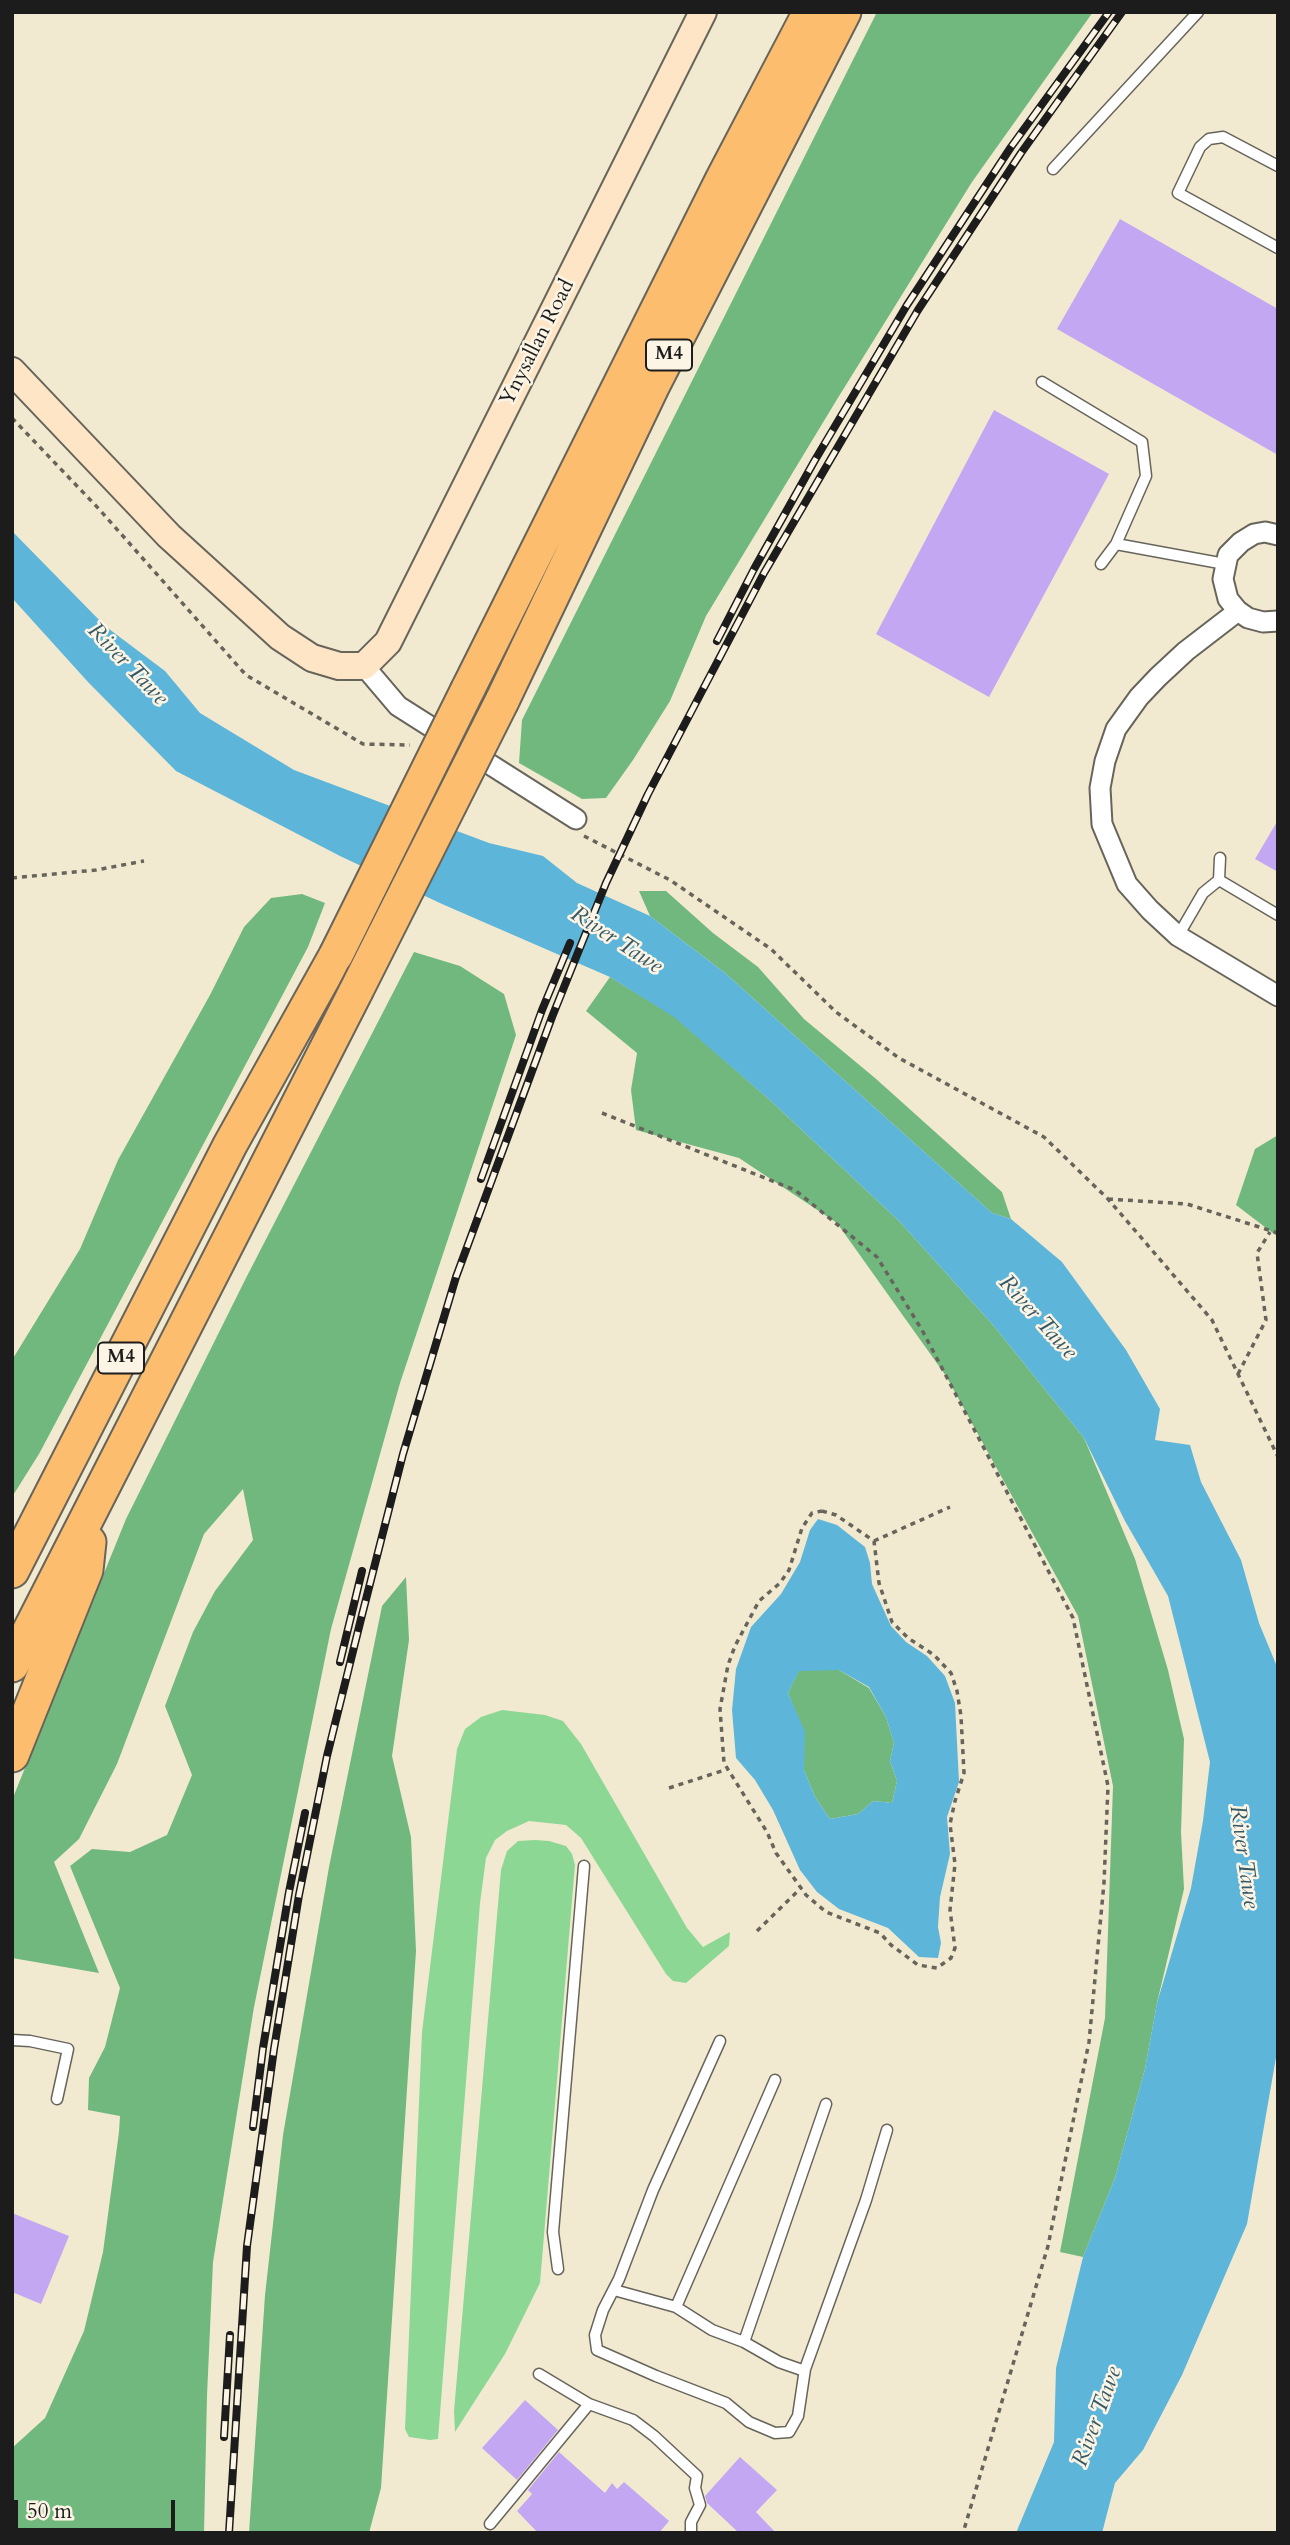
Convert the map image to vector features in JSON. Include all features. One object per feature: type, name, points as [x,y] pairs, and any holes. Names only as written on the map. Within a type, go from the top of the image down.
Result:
[{"type":"highway","name":"M4","points":[[12,1571],[230,1145],[337,955],[716,192],[810,12]]},
{"type":"highway","name":"M4","points":[[12,1665],[502,701],[653,385],[844,12]]},
{"type":"highway","name":"M4","points":[[12,1755],[86,1570],[92,1512]]},
{"type":"street","name":"Ynysallan Road","points":[[364,666],[388,642],[703,12]]},
{"type":"street","points":[[12,371],[169,536],[280,637],[312,658],[339,666],[364,666],[398,706],[578,827]]},
{"type":"street","points":[[1278,535],[1254,534],[1241,541],[1228,555],[1223,579],[1228,599],[1238,611],[1248,618],[1263,622],[1278,621]]},
{"type":"street","points":[[1238,611],[1186,651],[1139,696],[1115,729],[1100,788],[1102,824],[1128,884],[1150,910],[1178,936],[1278,996]]},
{"type":"lane","points":[[1053,169],[1198,12]]},
{"type":"lane","points":[[1278,166],[1223,137],[1209,139],[1200,147],[1178,193],[1278,248]]},
{"type":"lane","points":[[1042,382],[1142,442],[1146,475],[1116,544],[1101,564]]},
{"type":"lane","points":[[1116,544],[1225,564]]},
{"type":"lane","points":[[1219,880],[1220,858]]},
{"type":"lane","points":[[1178,936],[1203,892],[1219,880]]},
{"type":"lane","points":[[1219,880],[1278,915]]},
{"type":"lane","points":[[558,2269],[554,2232],[584,1866]]},
{"type":"lane","points":[[12,2040],[68,2049],[57,2099]]},
{"type":"lane","points":[[720,2041],[653,2190],[614,2290],[603,2310],[595,2335],[597,2350],[726,2403],[749,2422],[775,2433],[789,2432],[798,2416],[805,2369],[866,2200],[887,2130]]},
{"type":"lane","points":[[676,2307],[775,2080]]},
{"type":"lane","points":[[744,2342],[826,2105]]},
{"type":"lane","points":[[614,2290],[676,2307],[712,2330],[744,2342],[779,2362],[805,2369]]},
{"type":"lane","points":[[539,2374],[589,2404],[633,2420],[697,2476],[695,2488],[700,2505],[691,2522],[691,2533]]},
{"type":"lane","points":[[490,2524],[589,2404]]},
{"type":"path","points":[[12,418],[99,509],[246,675],[363,744],[408,744],[420,750]]},
{"type":"path","points":[[578,827],[670,880],[771,949],[836,1012],[899,1058],[1044,1137],[1108,1199],[1212,1320],[1278,1457]]},
{"type":"path","points":[[12,878],[96,870],[144,861]]},
{"type":"path","points":[[602,1113],[795,1190],[877,1258],[922,1330],[1073,1618],[1108,1786],[1104,1883],[1089,2042],[1048,2246],[963,2533]]},
{"type":"path","points":[[1108,1199],[1187,1204],[1278,1233]]},
{"type":"path","points":[[1238,1374],[1266,1320],[1257,1253],[1270,1232]]},
{"type":"path","points":[[874,1541],[950,1507]]},
{"type":"path","points":[[822,1511],[835,1515],[874,1541],[879,1583],[892,1622],[908,1638],[934,1655],[950,1673],[957,1691],[961,1716],[964,1773],[954,1801],[950,1824],[955,1864],[950,1910],[955,1948],[951,1958],[937,1968],[918,1965],[880,1933],[826,1912],[801,1888],[776,1853],[767,1832],[722,1755],[720,1709],[728,1665],[743,1628],[759,1601],[780,1583],[789,1570],[802,1528],[812,1513],[822,1511]]},
{"type":"path","points":[[669,1788],[728,1769]]},
{"type":"path","points":[[757,1931],[801,1888]]},
{"type":"green space","points":[[877,12],[1093,12],[972,182],[836,401],[706,616],[670,701],[633,760],[606,798],[582,799],[519,763],[522,720]]},
{"type":"green space","points":[[639,891],[666,891],[713,933],[758,967],[804,1019],[875,1078],[1002,1192],[1011,1219],[992,1213],[725,973],[650,916]]},
{"type":"green space","points":[[302,894],[325,903],[308,947],[39,1454],[12,1497],[12,1360],[80,1249],[118,1160],[210,995],[244,927],[271,898]]},
{"type":"green space","points":[[414,952],[460,966],[504,994],[516,1035],[400,1383],[331,1629],[254,2007],[213,2262],[204,2533],[12,2533],[12,2448],[45,2418],[84,2331],[103,2252],[119,2132],[120,2116],[88,2110],[89,2078],[105,2047],[120,1988],[70,1866],[92,1849],[130,1852],[167,1835],[192,1775],[165,1706],[193,1632],[215,1591],[253,1540],[243,1489],[204,1534],[117,1764],[79,1839],[54,1862],[99,1973],[12,1958],[12,1800],[126,1519],[246,1278]]},
{"type":"green space","points":[[610,977],[674,1016],[772,1102],[899,1221],[993,1325],[1084,1438],[1135,1559],[1168,1670],[1184,1739],[1181,1832],[1184,1889],[1157,2003],[1145,2069],[1115,2178],[1083,2257],[1060,2252],[1105,2018],[1113,1786],[1078,1616],[946,1376],[837,1223],[739,1158],[636,1130],[631,1090],[637,1053],[586,1011]]},
{"type":"green space","points":[[1278,1135],[1278,1237],[1236,1205],[1255,1149]]},
{"type":"green space","points":[[406,1577],[409,1640],[392,1756],[411,1837],[416,1951],[381,2488],[369,2533],[249,2533],[265,2295],[283,2135],[329,1867],[382,1606]]},
{"type":"green space","points":[[799,1670],[839,1670],[869,1688],[886,1717],[894,1743],[890,1761],[897,1781],[892,1803],[873,1801],[858,1814],[830,1819],[815,1797],[804,1770],[804,1732],[788,1693]]},
{"type":"green space","points":[[502,1710],[545,1715],[563,1721],[581,1744],[687,1928],[703,1947],[730,1932],[729,1946],[686,1983],[673,1981],[581,1838],[566,1825],[529,1821],[495,1840],[486,1858],[480,1903],[438,2439],[430,2440],[409,2437],[405,2429],[422,2032],[457,1749],[465,1729],[481,1717]]},
{"type":"green space","points":[[535,1840],[566,1846],[575,1865],[540,2283],[505,2354],[455,2432],[454,2411],[501,1870],[507,1851],[518,1841]]},
{"type":"water","name":"River Tawe","points":[[12,531],[105,626],[165,671],[200,713],[294,770],[489,843],[543,856],[577,883],[650,916],[725,973],[992,1213],[1011,1219],[1062,1262],[1126,1350],[1160,1409],[1155,1440],[1190,1445],[1201,1482],[1241,1560],[1259,1623],[1278,1669],[1278,2046],[1247,2224],[1182,2375],[1143,2450],[1115,2483],[1102,2533],[1016,2533],[1054,2442],[1056,2368],[1083,2257],[1115,2178],[1145,2069],[1157,2003],[1191,1888],[1210,1762],[1168,1596],[1125,1521],[1084,1438],[993,1325],[899,1221],[772,1102],[674,1017],[610,977],[340,856],[176,771],[88,682],[12,598]]},
{"type":"water","points":[[818,1519],[837,1525],[865,1547],[872,1584],[891,1626],[906,1642],[927,1656],[945,1676],[955,1703],[959,1782],[947,1817],[950,1854],[940,1897],[938,1927],[941,1943],[938,1958],[919,1957],[888,1928],[839,1909],[817,1892],[800,1870],[773,1810],[755,1780],[736,1758],[732,1710],[736,1669],[751,1627],[781,1594],[800,1562],[810,1530]],"holes":[[[839,1670],[869,1687],[886,1717],[894,1743],[890,1761],[897,1781],[892,1803],[873,1801],[858,1814],[830,1819],[815,1797],[804,1770],[805,1732],[788,1693],[799,1671]]]},
{"type":"building","points":[[1120,219],[1278,309],[1278,455],[1057,329]]},
{"type":"building","points":[[994,410],[1109,474],[989,697],[876,634]]},
{"type":"building","points":[[1278,820],[1278,872],[1255,859]]},
{"type":"building","points":[[12,2213],[69,2236],[41,2304],[12,2292]]},
{"type":"building","points":[[525,2400],[558,2430],[517,2480],[482,2448]]},
{"type":"building","points":[[559,2452],[605,2493],[612,2483],[617,2489],[624,2482],[669,2521],[659,2533],[538,2533],[517,2511],[532,2494],[528,2490]]},
{"type":"building","points":[[740,2457],[777,2490],[756,2512],[776,2533],[739,2533],[707,2503],[705,2496]]},
{"type":"railway","points":[[717,641],[815,460],[907,305],[1011,147],[1109,12]]},
{"type":"railway","points":[[229,2533],[247,2246],[274,2049],[299,1895],[327,1756],[361,1619],[403,1454],[456,1277],[552,1017],[606,883],[648,794],[764,573],[918,310],[1021,153],[1122,12]]},
{"type":"railway","points":[[481,1179],[542,1010],[570,943]]},
{"type":"railway","points":[[340,1662],[362,1571]]},
{"type":"railway","points":[[253,2127],[263,2048],[305,1813]]},
{"type":"railway","points":[[224,2437],[230,2335]]}]
